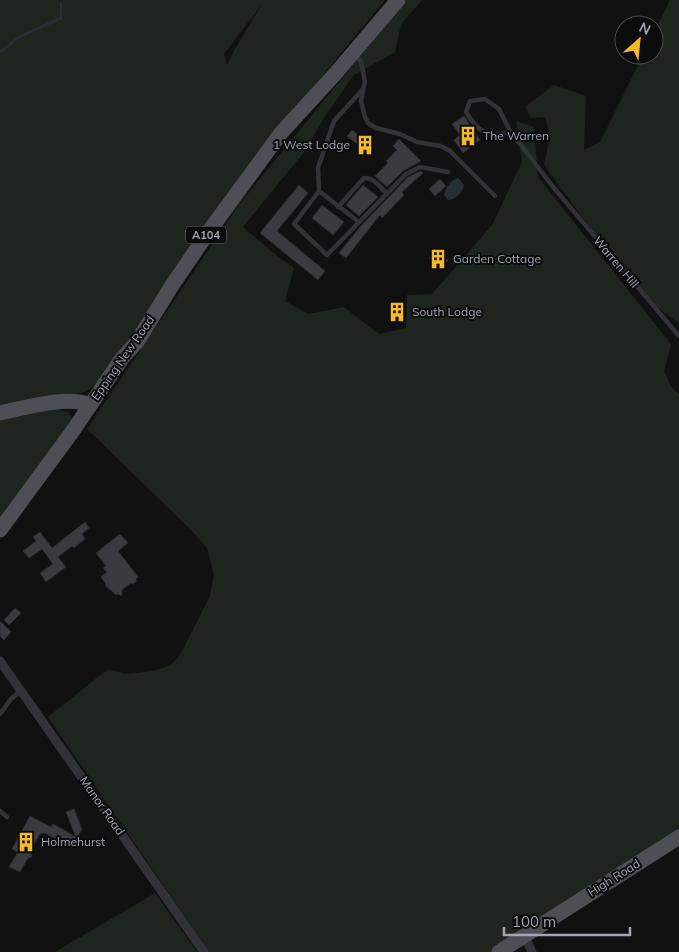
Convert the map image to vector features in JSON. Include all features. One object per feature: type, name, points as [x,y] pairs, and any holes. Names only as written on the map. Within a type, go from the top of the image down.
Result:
[{"type":"main road","name":"Epping New Road","points":[[0,530],[123,357],[137,342],[207,234],[275,141],[398,0]]},
{"type":"main road","points":[[0,414],[40,405],[73,401],[84,402],[90,405]]},
{"type":"main road","name":"High Road","points":[[499,952],[679,837]]},
{"type":"street","name":"Manor Road","points":[[0,661],[204,952]]},
{"type":"street","points":[[524,935],[532,952]]},
{"type":"lane","points":[[353,52],[361,61],[365,82],[361,101],[368,123],[376,128],[400,134],[417,142],[441,146],[450,151],[496,196]]},
{"type":"lane","points":[[363,89],[334,121],[318,168],[319,192],[294,224],[327,255],[406,174],[420,167],[448,172]]},
{"type":"lane","name":"Warren Hill","points":[[510,131],[499,135],[485,133],[473,123],[466,112],[470,101],[485,99],[499,109],[510,131],[554,188],[679,336]]},
{"type":"lane","points":[[338,207],[364,178],[372,180],[387,194]]},
{"type":"lane","points":[[319,192],[359,222]]},
{"type":"lane","points":[[0,714],[11,698],[20,690]]},
{"type":"lane","points":[[0,812],[7,817]]},
{"type":"shaded area","points":[[0,0],[385,0],[290,115],[105,374],[94,386],[85,392],[0,408]],"holes":[[[262,4],[227,65],[224,54]]]},
{"type":"shaded area","points":[[406,0],[422,0],[401,24],[395,52],[354,75],[325,116],[305,151],[243,227],[294,268],[285,301],[308,314],[344,307],[379,334],[406,328],[407,295],[432,294],[492,225],[522,162],[516,121],[534,127],[538,177],[671,344],[664,372],[673,389],[679,394],[679,832],[493,952],[209,952],[48,717],[108,669],[125,674],[154,671],[171,665],[180,655],[210,596],[214,575],[207,548],[191,530],[87,429],[240,203]]},
{"type":"shaded area","points":[[670,0],[679,0],[679,324],[651,302],[579,213],[544,165],[550,136],[545,117],[531,118],[525,107],[554,85],[586,96],[584,150],[600,142],[638,65],[664,65],[663,15]]},
{"type":"shaded area","points":[[458,178],[464,185],[462,190],[459,195],[448,200],[444,195],[446,190],[451,182]]},
{"type":"shaded area","points":[[51,408],[68,412],[73,420],[0,520],[0,418]]},
{"type":"shaded area","points":[[155,893],[197,952],[55,952]]},
{"type":"building","name":"The Warren","points":[[464,116],[480,140],[463,153],[454,140],[460,135],[452,124]]},
{"type":"building","points":[[352,130],[372,146],[367,152],[347,136]]},
{"type":"building","points":[[399,139],[421,161],[403,171],[387,187],[375,176],[388,163],[386,161],[397,150],[393,146]]},
{"type":"building","points":[[421,171],[423,173],[402,192],[404,195],[382,218],[380,215],[346,258],[339,253],[360,227],[408,177]]},
{"type":"building","points":[[440,179],[446,186],[435,196],[429,189]]},
{"type":"building","points":[[299,185],[308,193],[277,231],[325,271],[318,280],[260,233]]},
{"type":"building","points":[[363,185],[378,197],[359,216],[346,205]]},
{"type":"building","points":[[322,205],[344,222],[333,235],[312,218]]},
{"type":"building","name":"Garden Cottage","points":[[436,250],[448,260],[441,268],[429,258]]},
{"type":"building","points":[[85,522],[89,528],[82,534],[85,539],[58,557],[66,567],[46,582],[40,573],[53,564],[42,549],[29,558],[23,551],[36,541],[33,537],[40,532],[52,548]]},
{"type":"building","points":[[120,534],[128,543],[118,551],[138,577],[137,581],[122,590],[122,596],[116,595],[105,585],[101,577],[107,572],[103,568],[106,566],[96,553]]},
{"type":"building","points":[[15,608],[21,613],[9,625],[4,620]]},
{"type":"building","points":[[0,621],[11,632],[4,640],[0,636]]},
{"type":"building","name":"Holmehurst","points":[[74,809],[82,829],[71,848],[45,833],[40,834],[30,851],[32,857],[28,858],[20,872],[9,867],[18,852],[12,849],[30,816],[51,827],[53,824],[76,837],[66,812]]},
{"type":"waterway","points":[[0,52],[19,37],[61,18],[61,3]]},
{"type":"place","name":"The Warren","points":[[468,136]]},
{"type":"place","name":"1 West Lodge","points":[[365,145]]},
{"type":"place","name":"Garden Cottage","points":[[438,259]]},
{"type":"place","name":"South Lodge","points":[[397,312]]},
{"type":"place","name":"Holmehurst","points":[[26,842]]}]
